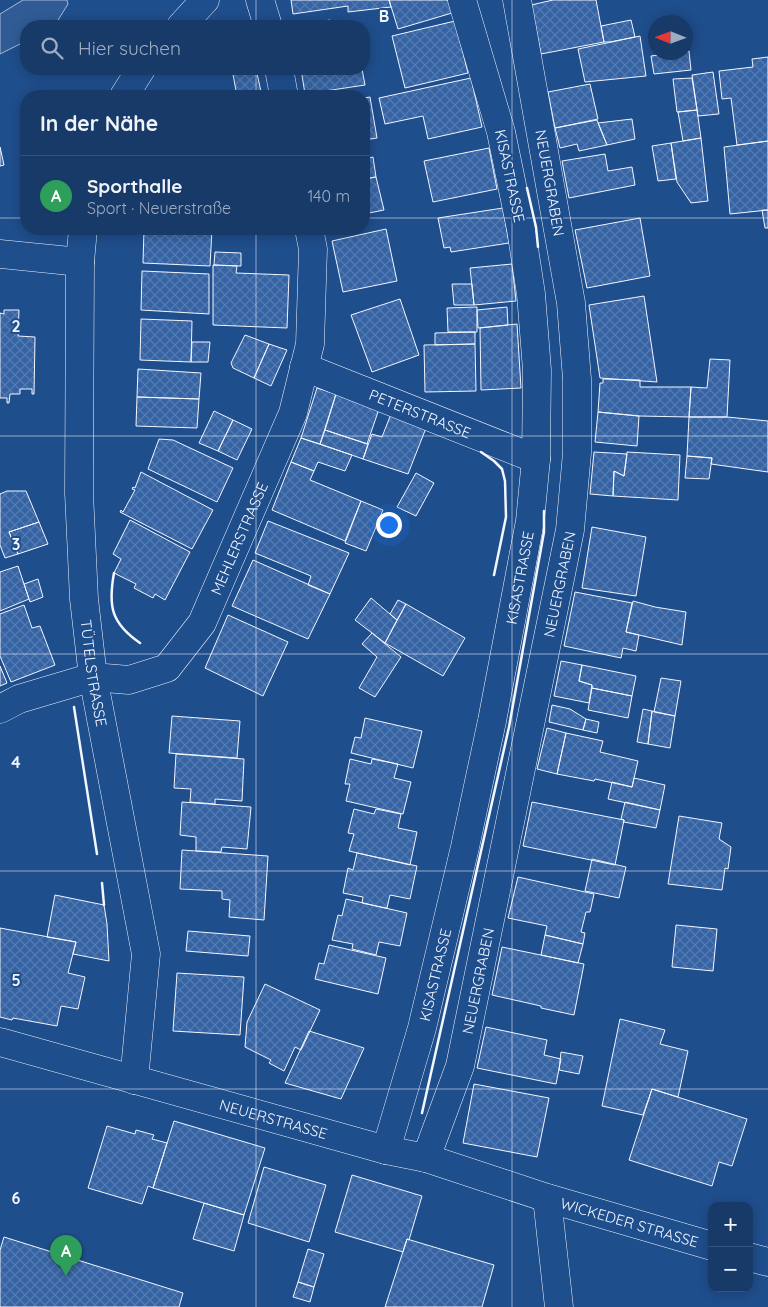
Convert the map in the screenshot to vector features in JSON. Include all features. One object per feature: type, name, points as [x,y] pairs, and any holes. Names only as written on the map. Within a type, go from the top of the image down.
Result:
[{"type":"street","points":[[187,20],[206,0]]},
{"type":"street","points":[[260,0],[266,20]]},
{"type":"street","name":"KISASTRASSE","points":[[386,1150],[422,1028],[472,818],[530,521],[536,459],[537,370],[531,294],[521,229],[501,132],[462,0]]},
{"type":"street","name":"NEUERGRABEN","points":[[426,1158],[460,1066],[570,530],[577,453],[577,379],[571,303],[517,0]]},
{"type":"street","points":[[128,90],[137,75]]},
{"type":"street","points":[[280,75],[283,90]]},
{"type":"street","name":"TÜTELSTRASSE","points":[[82,235],[80,262],[81,541],[84,599],[93,677],[146,954],[134,1080]]},
{"type":"street","name":"MEHLERSTRASSE","points":[[0,709],[19,699],[93,677],[129,680],[167,668],[202,623],[293,413],[310,344],[312,249],[310,235]]},
{"type":"street","points":[[0,254],[80,262]]},
{"type":"street","name":"PETERSTRASSE","points":[[304,367],[536,459]]},
{"type":"street","name":"NEUERSTRASSE","points":[[0,1047],[134,1080],[386,1150],[426,1158],[546,1198]]},
{"type":"street","points":[[546,1198],[559,1307]]},
{"type":"street","name":"WICKEDER STRASSE","points":[[546,1198],[708,1245]]},
{"type":"street","points":[[753,1258],[768,1262]]},
{"type":"shaded area","points":[[23,0],[67,0],[68,4],[58,20],[20,20],[20,44],[0,54],[0,14]]},
{"type":"building","points":[[291,0],[389,0],[391,7],[348,12],[348,6],[293,14]]},
{"type":"building","points":[[389,0],[448,0],[452,13],[398,29]]},
{"type":"building","points":[[553,0],[596,0],[604,42],[541,54],[531,5]]},
{"type":"building","points":[[631,20],[635,37],[604,42],[601,26]]},
{"type":"building","points":[[455,21],[468,73],[405,88],[392,36]]},
{"type":"building","points":[[640,36],[646,76],[585,82],[578,49]]},
{"type":"building","points":[[768,57],[768,141],[737,145],[731,98],[722,99],[719,71],[753,67],[752,59]]},
{"type":"building","points":[[652,60],[690,60],[691,70],[654,74]]},
{"type":"building","points":[[713,72],[719,114],[698,116],[692,75]]},
{"type":"building","points":[[233,75],[257,75],[261,90],[236,90]]},
{"type":"building","points":[[302,75],[363,75],[365,85],[332,90],[304,90]]},
{"type":"building","points":[[471,78],[482,127],[428,139],[423,116],[385,124],[379,98]]},
{"type":"building","points":[[692,78],[697,110],[677,112],[673,79]]},
{"type":"building","points":[[590,84],[598,119],[555,128],[548,92]]},
{"type":"building","points":[[370,97],[377,138],[370,139]]},
{"type":"building","points":[[697,110],[701,138],[683,141],[678,112]]},
{"type":"building","points":[[632,119],[635,139],[607,145],[598,123]]},
{"type":"building","points":[[597,120],[607,145],[579,151],[577,144],[560,148],[555,128]]},
{"type":"building","points":[[701,138],[708,201],[691,203],[677,182],[671,143]]},
{"type":"building","points":[[768,141],[768,210],[730,214],[724,147]]},
{"type":"building","points":[[671,143],[676,179],[658,181],[652,146]]},
{"type":"building","points":[[0,147],[4,165],[0,166]]},
{"type":"building","points":[[489,148],[497,189],[433,202],[424,161]]},
{"type":"building","points":[[605,154],[608,171],[632,167],[635,185],[569,198],[562,161]]},
{"type":"building","points":[[373,157],[376,177],[370,178],[370,158]]},
{"type":"building","points":[[376,177],[384,210],[370,213],[370,178]]},
{"type":"building","points":[[503,208],[509,243],[451,252],[450,247],[444,248],[438,218]]},
{"type":"building","points":[[762,210],[768,210],[768,228],[765,228]]},
{"type":"building","points":[[640,218],[650,276],[587,288],[575,230]]},
{"type":"building","points":[[386,229],[397,281],[343,292],[332,241],[359,235],[370,235],[370,233]]},
{"type":"building","points":[[144,235],[212,235],[210,266],[143,263]]},
{"type":"building","points":[[215,252],[241,253],[241,266],[214,265]]},
{"type":"building","points":[[512,264],[516,301],[474,305],[470,268]]},
{"type":"building","points":[[213,265],[237,266],[236,273],[289,275],[287,328],[213,325]]},
{"type":"building","points":[[142,271],[209,274],[209,314],[141,310]]},
{"type":"building","points":[[452,284],[472,284],[474,305],[454,305]]},
{"type":"building","points":[[644,296],[657,382],[600,378],[589,305]]},
{"type":"building","points":[[400,299],[419,355],[372,372],[351,315]]},
{"type":"building","points":[[477,307],[477,332],[448,332],[447,308]]},
{"type":"building","points":[[507,307],[508,325],[478,328],[477,310]]},
{"type":"building","points":[[4,310],[19,310],[18,336],[35,337],[34,394],[32,394],[32,389],[20,389],[20,394],[10,394],[9,403],[7,403],[7,398],[0,398],[0,313],[4,314]]},
{"type":"building","points":[[141,319],[192,321],[191,362],[140,360]]},
{"type":"building","points":[[517,324],[521,388],[481,390],[480,328]]},
{"type":"building","points":[[475,332],[475,344],[435,345],[435,333]]},
{"type":"building","points":[[245,335],[269,344],[254,378],[233,368],[231,363]]},
{"type":"building","points":[[192,342],[210,342],[208,362],[191,362]]},
{"type":"building","points":[[269,344],[287,350],[271,386],[254,378]]},
{"type":"building","points":[[475,344],[476,391],[425,392],[424,345]]},
{"type":"building","points":[[710,359],[730,360],[727,417],[689,417],[691,387],[707,388]]},
{"type":"building","points":[[138,369],[201,373],[199,399],[137,397]]},
{"type":"building","points":[[603,379],[640,380],[640,387],[691,387],[689,417],[639,416],[598,412],[600,383],[603,383]]},
{"type":"building","points":[[317,388],[336,394],[320,444],[301,438]]},
{"type":"building","points":[[336,394],[379,409],[367,444],[325,430]]},
{"type":"building","points":[[137,397],[199,399],[197,428],[136,426]]},
{"type":"building","points":[[214,411],[233,420],[218,451],[199,443]]},
{"type":"building","points":[[598,412],[639,416],[637,446],[595,442]]},
{"type":"building","points":[[391,414],[426,428],[408,474],[363,459],[372,434],[382,437]]},
{"type":"building","points":[[689,417],[727,417],[768,421],[768,472],[711,464],[712,458],[687,456]]},
{"type":"building","points":[[233,420],[252,429],[237,460],[218,451]]},
{"type":"building","points":[[325,430],[368,444],[363,459],[320,444]]},
{"type":"building","points":[[301,438],[352,455],[345,471],[318,462],[314,471],[291,462]]},
{"type":"building","points":[[159,439],[173,440],[233,468],[217,502],[148,469]]},
{"type":"building","points":[[594,452],[627,454],[624,476],[614,471],[613,496],[590,494]]},
{"type":"building","points":[[627,452],[680,455],[678,500],[613,496],[614,471],[624,476]]},
{"type":"building","points":[[687,456],[712,458],[709,479],[685,478]]},
{"type":"building","points":[[291,462],[314,471],[310,480],[361,501],[345,541],[272,510]]},
{"type":"building","points":[[141,472],[213,510],[192,549],[120,512],[121,510],[123,512],[135,490],[132,489],[133,487],[135,488]]},
{"type":"building","points":[[416,473],[434,483],[416,516],[397,507]]},
{"type":"building","points":[[7,491],[26,491],[39,522],[9,532],[18,554],[5,558],[0,545],[0,494]]},
{"type":"building","points":[[361,501],[383,510],[366,551],[345,543]]},
{"type":"building","points":[[130,520],[190,552],[165,600],[155,594],[153,598],[134,588],[136,584],[114,573],[121,559],[113,554]]},
{"type":"building","points":[[268,521],[349,553],[330,594],[308,585],[311,576],[255,553]]},
{"type":"building","points":[[39,522],[48,544],[18,554],[9,532]]},
{"type":"building","points":[[592,527],[646,537],[636,596],[582,588]]},
{"type":"building","points":[[253,560],[330,594],[308,639],[232,606]]},
{"type":"building","points":[[18,566],[29,599],[0,611],[0,572]]},
{"type":"building","points":[[38,579],[43,597],[30,602],[24,584]]},
{"type":"building","points":[[575,592],[632,603],[626,632],[639,635],[636,651],[623,648],[621,658],[564,646]]},
{"type":"building","points":[[371,598],[397,620],[385,643],[355,620]]},
{"type":"building","points":[[398,600],[406,604],[397,620],[390,614]]},
{"type":"building","points":[[633,601],[686,612],[682,645],[626,632]]},
{"type":"building","points":[[406,604],[465,638],[443,676],[385,643]]},
{"type":"building","points":[[24,605],[32,628],[40,626],[55,665],[11,682],[0,656],[0,614]]},
{"type":"building","points":[[228,615],[288,642],[263,696],[205,668]]},
{"type":"building","points":[[372,633],[401,657],[375,697],[359,688],[377,657],[362,644]]},
{"type":"building","points":[[561,661],[582,665],[579,681],[592,685],[589,703],[554,696]]},
{"type":"building","points":[[582,665],[636,676],[632,696],[592,688],[592,685],[579,681]]},
{"type":"building","points":[[0,666],[7,683],[0,686]]},
{"type":"building","points":[[661,678],[681,681],[675,716],[654,712]]},
{"type":"building","points":[[592,688],[632,696],[628,718],[588,710]]},
{"type":"building","points":[[552,705],[570,709],[586,719],[583,730],[549,722]]},
{"type":"building","points":[[643,709],[652,711],[648,744],[637,742]]},
{"type":"building","points":[[652,711],[675,716],[670,748],[648,744]]},
{"type":"building","points":[[172,716],[240,721],[237,758],[169,753]]},
{"type":"building","points":[[365,718],[422,731],[413,768],[351,753],[355,737],[361,738]]},
{"type":"building","points":[[586,719],[599,722],[597,733],[583,730]]},
{"type":"building","points":[[547,728],[566,733],[557,774],[537,769]]},
{"type":"building","points":[[566,733],[603,741],[600,752],[638,761],[632,787],[595,779],[594,781],[557,774]]},
{"type":"building","points":[[176,754],[244,759],[242,801],[215,799],[215,804],[190,802],[191,789],[174,788]]},
{"type":"building","points":[[350,759],[371,764],[372,759],[398,764],[394,778],[411,782],[403,814],[346,801],[350,784],[345,784]]},
{"type":"building","points":[[634,778],[665,785],[660,810],[608,799],[612,782],[632,787]]},
{"type":"building","points":[[182,802],[251,807],[247,849],[222,847],[221,852],[196,851],[196,837],[180,835]]},
{"type":"building","points":[[532,802],[624,820],[615,865],[523,846]]},
{"type":"building","points":[[625,802],[660,810],[656,828],[624,822],[621,819]]},
{"type":"building","points":[[354,809],[374,814],[376,809],[401,814],[398,828],[417,832],[410,865],[349,851],[354,834],[348,833]]},
{"type":"building","points":[[679,816],[722,823],[719,839],[731,847],[728,869],[725,868],[722,890],[668,884]]},
{"type":"building","points":[[182,850],[268,856],[264,920],[229,917],[230,900],[222,899],[222,891],[180,889]]},
{"type":"building","points":[[357,853],[417,866],[410,899],[390,895],[387,908],[385,908],[362,903],[363,897],[343,893],[348,868],[353,870]]},
{"type":"building","points":[[592,859],[626,867],[619,898],[585,891]]},
{"type":"building","points":[[518,877],[594,894],[590,912],[586,912],[581,932],[585,933],[583,944],[545,935],[547,926],[508,918]]},
{"type":"building","points":[[55,895],[104,905],[109,961],[73,954],[76,942],[47,937]]},
{"type":"building","points":[[346,899],[407,913],[400,946],[379,942],[376,955],[352,949],[353,944],[332,940],[338,915],[342,916]]},
{"type":"building","points":[[676,925],[717,929],[713,971],[672,967]]},
{"type":"building","points":[[0,928],[76,942],[68,973],[85,977],[78,1009],[61,1006],[57,1026],[0,1017]]},
{"type":"building","points":[[188,931],[250,936],[248,956],[186,951]]},
{"type":"building","points":[[545,935],[583,944],[578,963],[541,955]]},
{"type":"building","points":[[329,945],[386,958],[378,994],[315,979],[319,963],[324,964]]},
{"type":"building","points":[[502,947],[584,964],[574,1015],[492,995]]},
{"type":"building","points":[[177,973],[244,977],[240,1035],[173,1031]]},
{"type":"building","points":[[265,984],[320,1010],[301,1050],[295,1047],[284,1071],[269,1063],[271,1060],[245,1047],[247,1022]]},
{"type":"building","points":[[620,1019],[665,1030],[660,1044],[688,1051],[678,1097],[652,1089],[643,1115],[602,1106]]},
{"type":"building","points":[[486,1027],[547,1040],[544,1055],[561,1059],[556,1084],[477,1068]]},
{"type":"building","points":[[309,1031],[364,1048],[341,1099],[285,1083]]},
{"type":"building","points":[[561,1052],[583,1056],[579,1074],[559,1070]]},
{"type":"building","points":[[474,1084],[549,1098],[537,1157],[463,1143]]},
{"type":"building","points":[[652,1089],[747,1119],[732,1166],[719,1162],[712,1186],[629,1160]]},
{"type":"building","points":[[174,1121],[265,1148],[244,1215],[153,1188]]},
{"type":"building","points":[[107,1126],[135,1134],[136,1130],[154,1135],[152,1139],[167,1143],[153,1188],[148,1186],[142,1204],[88,1188]]},
{"type":"building","points":[[264,1167],[326,1185],[309,1242],[248,1223]]},
{"type":"building","points":[[352,1175],[422,1196],[409,1240],[407,1239],[403,1252],[335,1232]]},
{"type":"building","points":[[204,1203],[244,1215],[234,1251],[193,1239]]},
{"type":"building","points":[[4,1237],[183,1293],[179,1307],[0,1307],[0,1250]]},
{"type":"building","points":[[407,1239],[494,1265],[482,1307],[385,1307]]},
{"type":"building","points":[[308,1249],[324,1254],[314,1287],[298,1282]]},
{"type":"building","points":[[298,1282],[314,1287],[310,1302],[293,1297]]},
{"type":"wall","points":[[527,188],[536,227],[538,247]]},
{"type":"wall","points":[[481,452],[502,469],[505,481],[506,517],[494,575]]},
{"type":"wall","points":[[422,1113],[509,727],[544,532],[544,511]]},
{"type":"wall","points":[[114,573],[111,595],[114,613],[117,621],[123,628],[140,643]]},
{"type":"wall","points":[[74,707],[97,854]]},
{"type":"wall","points":[[102,883],[104,905]]},
{"type":"place","name":"Sporthalle","points":[[66,1276]]}]
